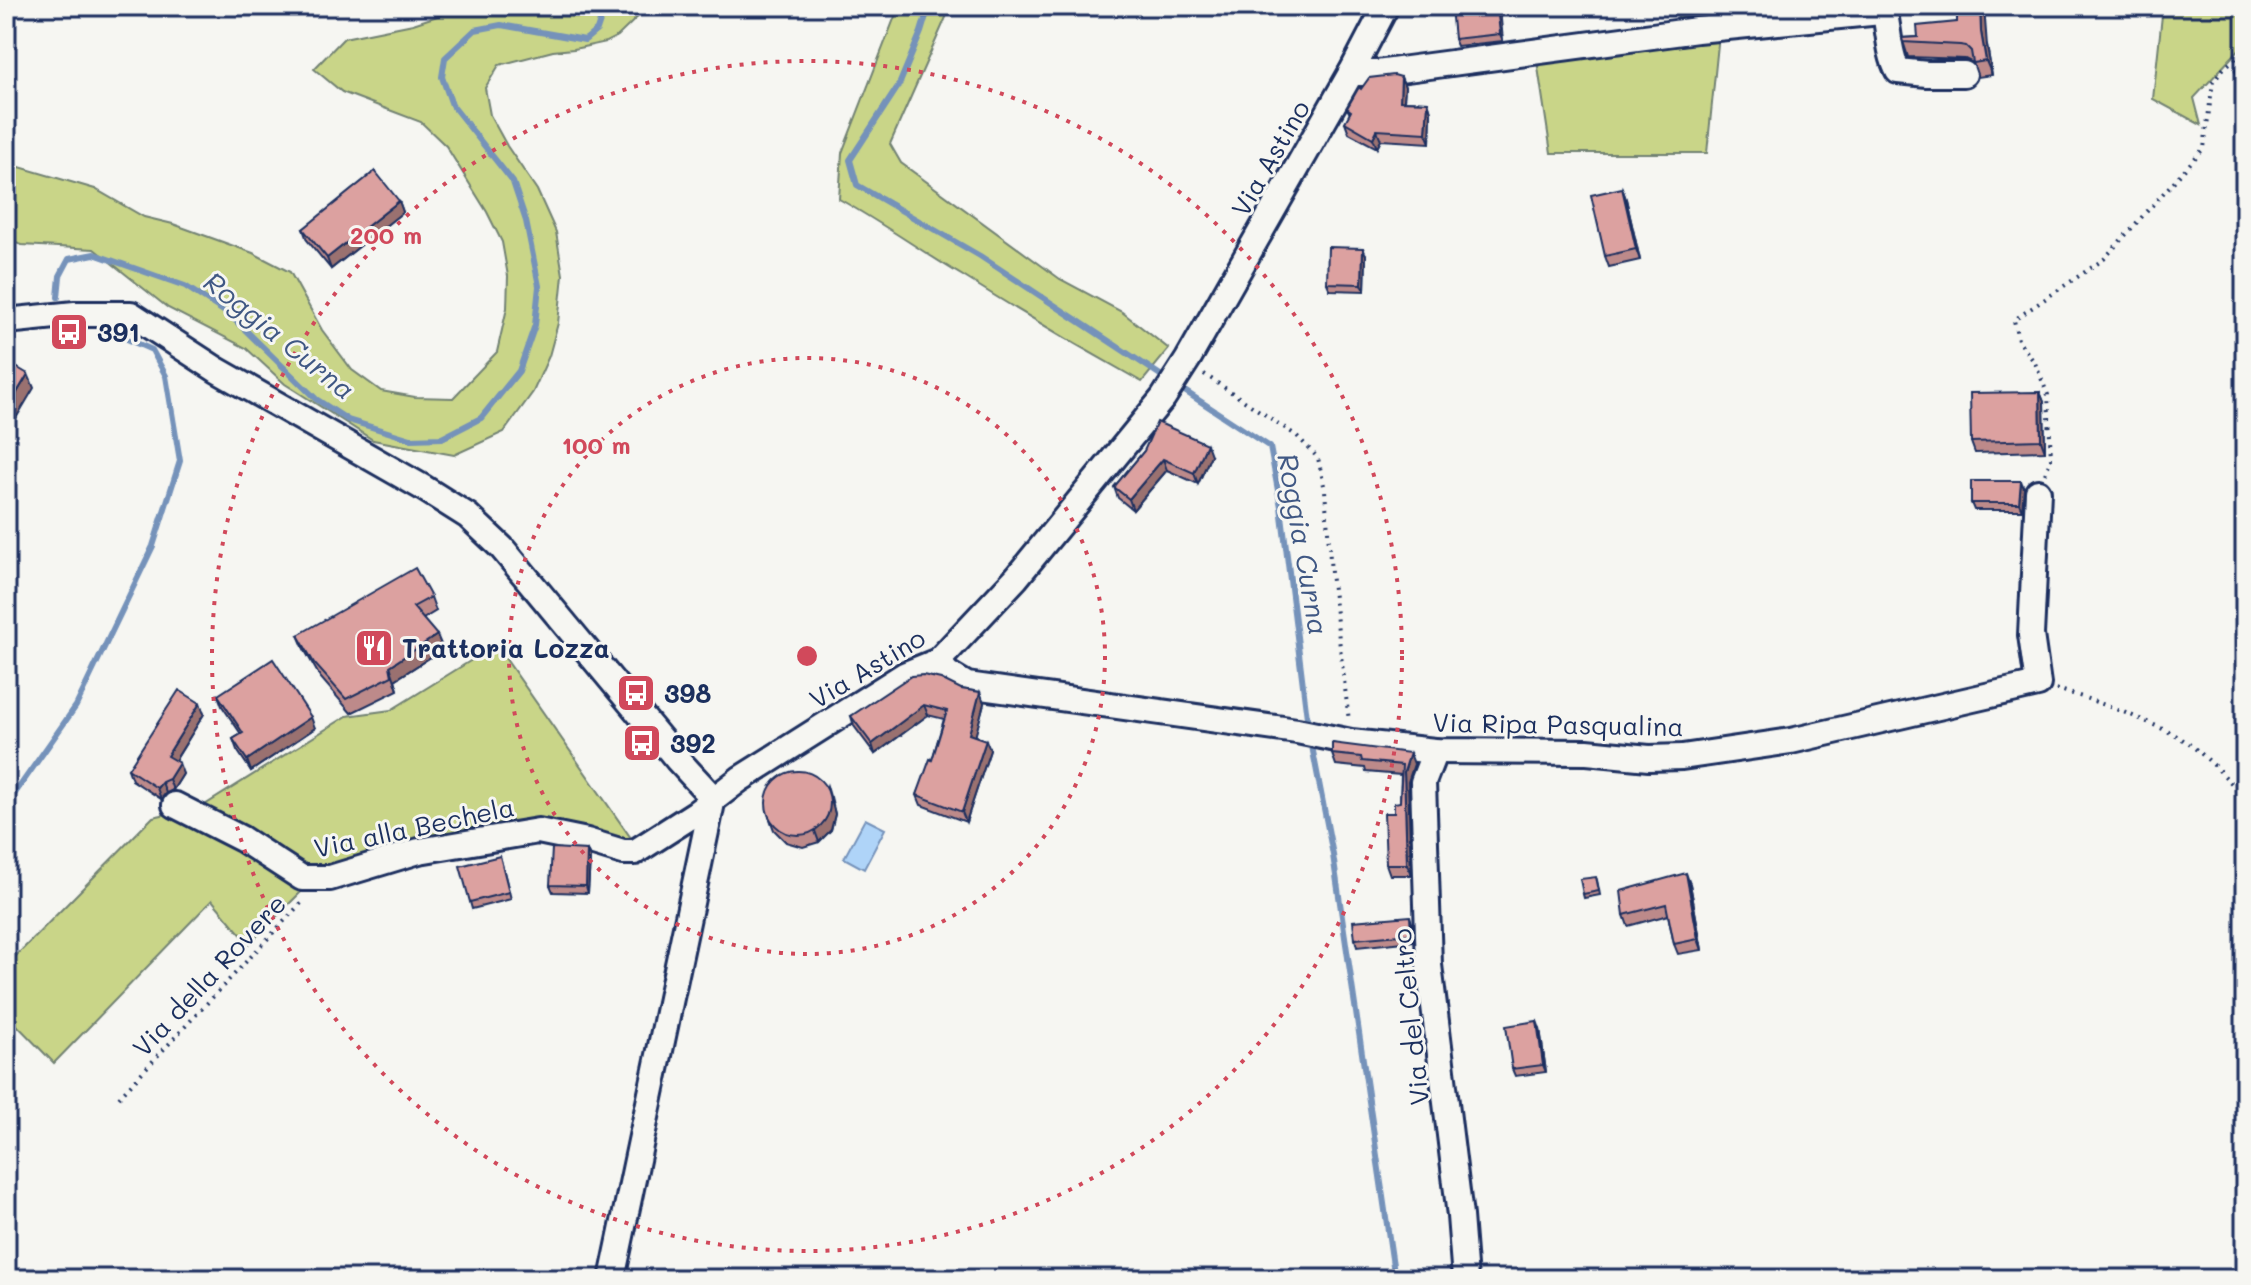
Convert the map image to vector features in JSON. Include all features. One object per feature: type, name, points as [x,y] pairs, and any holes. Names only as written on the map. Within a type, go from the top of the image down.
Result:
[{"type":"street","name":"Via Astino","points":[[713,798],[906,674],[938,661],[1016,578],[1163,398],[1196,367],[1386,6]]},
{"type":"street","points":[[1351,73],[1367,74],[1697,30],[1881,12],[1885,14],[1893,62],[1898,71],[1964,74]]},
{"type":"street","points":[[6,321],[75,314],[131,314],[230,378],[468,516],[502,548],[713,798],[612,1279]]},
{"type":"street","points":[[2038,492],[2031,635],[2038,684]]},
{"type":"street","name":"Via Ripa Pasqualina","points":[[938,661],[947,673],[967,685],[1344,740],[1435,751],[1587,752],[1649,758],[1682,757],[1791,741],[2038,684]]},
{"type":"street","name":"Via del Celtro","points":[[1435,751],[1423,782],[1429,965],[1465,1279]]},
{"type":"street","name":"Via alla Bechela","points":[[175,805],[242,839],[302,878],[330,878],[419,851],[538,831],[623,852],[635,852],[696,813],[713,798]]},
{"type":"path","points":[[2038,492],[2051,459],[2048,395],[2035,363],[2018,340],[2014,320],[2104,259],[2204,148],[2213,81],[2245,51]]},
{"type":"path","points":[[1196,367],[1297,436],[1318,458],[1325,490],[1344,740]]},
{"type":"path","points":[[2038,684],[2067,692],[2179,737],[2221,772],[2245,798]]},
{"type":"path","name":"Via della Rovere","points":[[119,1097],[324,878]]},
{"type":"green space","points":[[468,6],[649,6],[618,36],[606,42],[499,65],[485,88],[490,115],[537,190],[556,232],[563,275],[558,323],[549,356],[533,392],[504,432],[454,455],[373,440],[285,384],[246,348],[168,308],[94,249],[22,245],[6,240],[6,163],[95,189],[144,217],[173,224],[253,253],[290,272],[322,330],[352,370],[381,391],[415,397],[453,398],[497,352],[507,308],[508,276],[502,242],[446,146],[421,122],[342,92],[314,69],[344,38],[413,24]]},
{"type":"green space","points":[[899,6],[951,6],[890,144],[901,163],[1060,279],[1122,312],[1169,349],[1142,382],[1029,317],[839,199],[842,153]]},
{"type":"green space","points":[[1676,6],[1828,6],[1719,34],[1707,153],[1551,153],[1536,54],[1680,31]]},
{"type":"green space","points":[[2163,6],[2245,6],[2245,43],[2194,98],[2201,125],[2153,99]]},
{"type":"green space","points":[[496,645],[633,841],[547,820],[427,840],[325,868],[249,944],[212,900],[54,1063],[6,1014],[6,966],[153,817],[203,806],[347,716],[391,710]]},
{"type":"water","points":[[865,819],[885,829],[864,869],[844,858]]},
{"type":"building","points":[[1497,6],[1500,34],[1454,39],[1451,7]]},
{"type":"building","points":[[1957,6],[1980,6],[1986,61],[1973,63],[1971,51],[1966,46],[1903,42],[1902,38],[1918,37],[1917,26],[1957,22]]},
{"type":"building","points":[[2245,60],[2245,79],[2235,70]]},
{"type":"building","points":[[1401,77],[1400,101],[1428,102],[1426,133],[1377,130],[1373,138],[1345,122],[1351,111],[1347,108],[1359,87],[1361,89],[1369,78]]},
{"type":"building","points":[[375,171],[399,201],[327,258],[303,229]]},
{"type":"building","points":[[1622,188],[1636,249],[1605,256],[1591,195]]},
{"type":"building","points":[[1328,247],[1363,248],[1362,284],[1327,283]]},
{"type":"building","points":[[6,361],[28,374],[6,411]]},
{"type":"building","points":[[2040,392],[2041,440],[1971,442],[1970,393]]},
{"type":"building","points":[[1157,422],[1207,444],[1194,473],[1163,459],[1129,499],[1114,487],[1144,451]]},
{"type":"building","points":[[1971,481],[2021,481],[2019,503],[1971,503]]},
{"type":"building","name":"Trattoria Lozza","points":[[415,568],[431,597],[413,607],[437,635],[390,666],[392,676],[346,699],[314,663],[298,635]]},
{"type":"building","points":[[273,659],[311,717],[247,760],[233,739],[243,733],[218,695]]},
{"type":"building","points":[[911,676],[941,679],[961,689],[980,692],[969,734],[986,740],[962,812],[917,795],[947,711],[924,705],[872,744],[851,716]]},
{"type":"building","points":[[179,690],[200,703],[167,756],[179,763],[169,779],[157,788],[128,769]]},
{"type":"building","points":[[1332,743],[1410,753],[1404,772],[1407,864],[1386,864],[1384,813],[1394,813],[1394,803],[1400,802],[1402,765],[1332,754]]},
{"type":"building","points":[[798,771],[810,773],[821,780],[828,791],[828,815],[821,826],[810,833],[798,835],[786,833],[775,826],[768,815],[766,803],[768,791],[775,780],[786,773]]},
{"type":"building","points":[[552,848],[587,850],[586,886],[550,885]]},
{"type":"building","points":[[500,856],[509,892],[470,902],[460,866]]},
{"type":"building","points":[[1686,873],[1698,939],[1674,944],[1666,904],[1624,915],[1621,891]]},
{"type":"building","points":[[1596,877],[1599,891],[1583,894],[1580,879]]},
{"type":"building","points":[[1410,916],[1411,934],[1355,939],[1353,921]]},
{"type":"building","points":[[1537,1021],[1543,1065],[1512,1069],[1506,1026]]},
{"type":"waterway","name":"Roggia Curna","points":[[58,297],[60,276],[69,259],[94,254],[185,286],[231,316],[316,399],[348,420],[411,439],[442,438],[481,418],[519,371],[535,325],[539,286],[526,221],[513,182],[452,105],[442,77],[445,58],[475,30],[501,25],[585,40],[597,30],[605,6]]},
{"type":"waterway","name":"Roggia Curna","points":[[929,6],[899,85],[850,160],[857,185],[980,256],[1168,380]]},
{"type":"waterway","name":"Roggia Curna","points":[[6,806],[76,706],[153,546],[180,461],[166,376],[152,350],[107,330]]},
{"type":"waterway","name":"Roggia Curna","points":[[1177,386],[1270,447],[1281,507],[1308,726]]},
{"type":"waterway","name":"Roggia Curna","points":[[1311,741],[1333,855],[1395,1279]]},
{"type":"place","name":"391","points":[[69,332]]},
{"type":"place","name":"Trattoria Lozza","points":[[374,648]]},
{"type":"place","name":"398","points":[[636,693]]},
{"type":"place","name":"392","points":[[642,743]]}]
